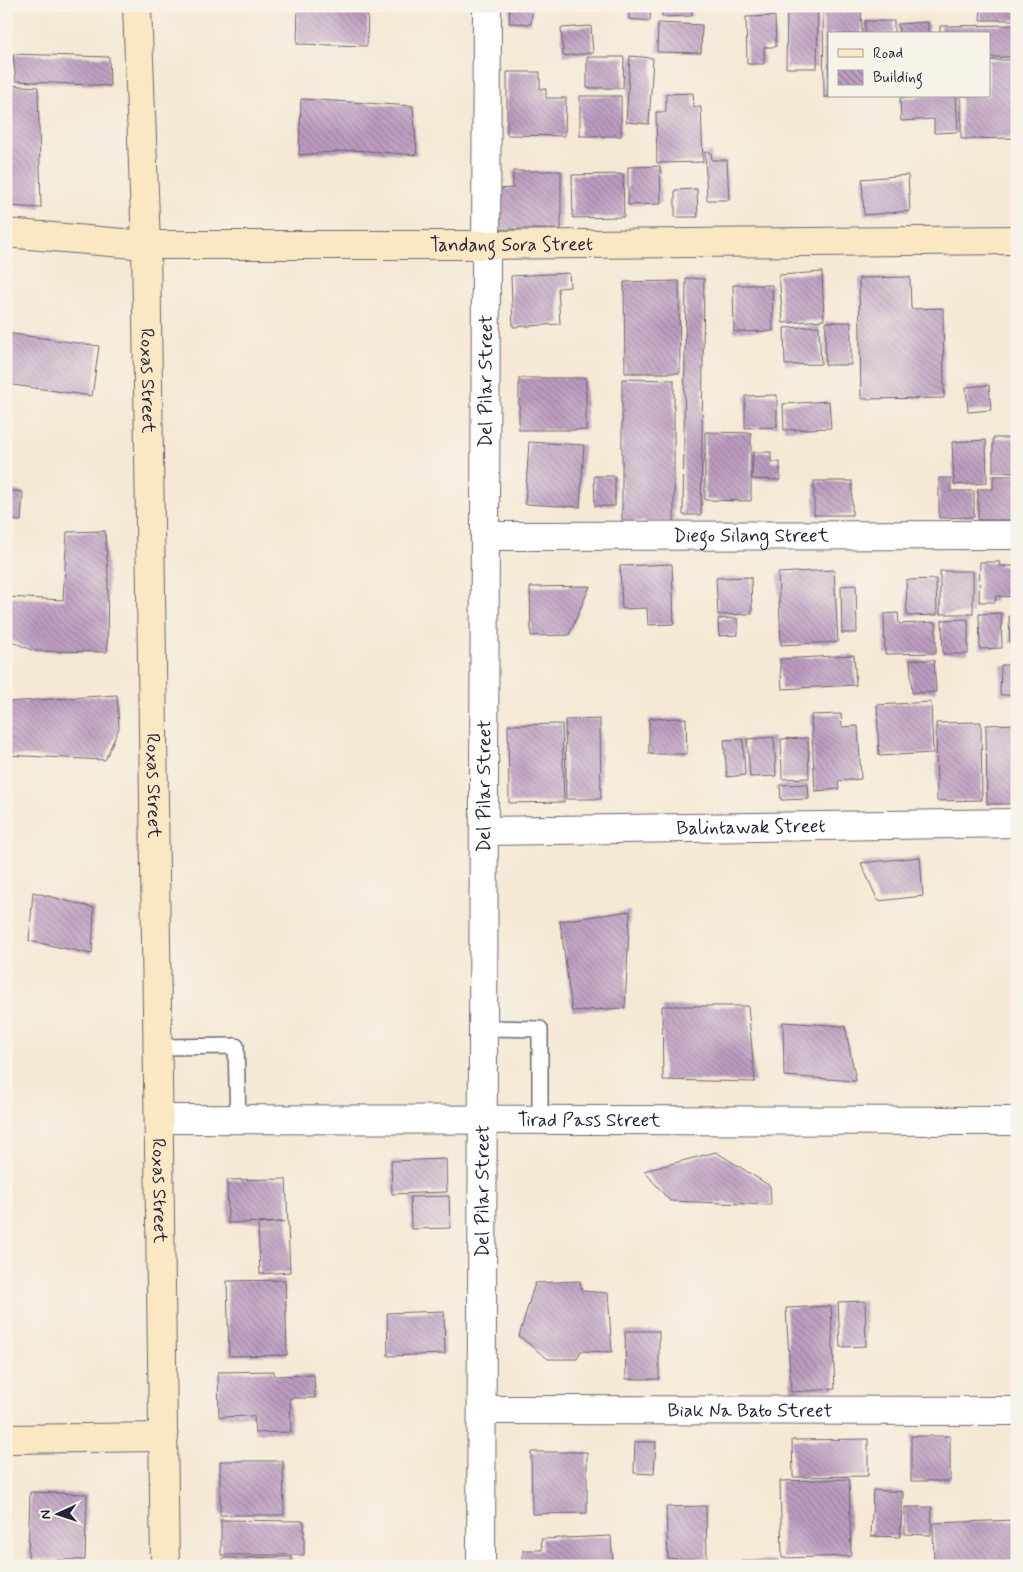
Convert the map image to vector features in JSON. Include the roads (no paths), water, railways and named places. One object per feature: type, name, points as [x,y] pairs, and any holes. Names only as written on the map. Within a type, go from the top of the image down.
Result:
[{"type":"street","name":"Roxas Street","points":[[136,6],[146,245],[165,1566]]},
{"type":"street","name":"Del Pilar Street","points":[[481,1566],[487,6]]},
{"type":"street","name":"Tandang Sora Street","points":[[6,233],[146,245],[487,245],[1017,240]]},
{"type":"street","name":"Diego Silang Street","points":[[486,536],[1017,535]]},
{"type":"street","name":"Balintawak Street","points":[[485,831],[1017,823]]},
{"type":"street","name":"Tirad Pass Street","points":[[160,1119],[1017,1120]]},
{"type":"street","name":"Biak Na Bato Street","points":[[482,1410],[1017,1411]]},
{"type":"street","points":[[6,1439],[164,1437]]},
{"type":"lane","points":[[484,1028],[540,1029],[540,1120]]},
{"type":"lane","points":[[159,1047],[236,1046],[238,1120]]}]
